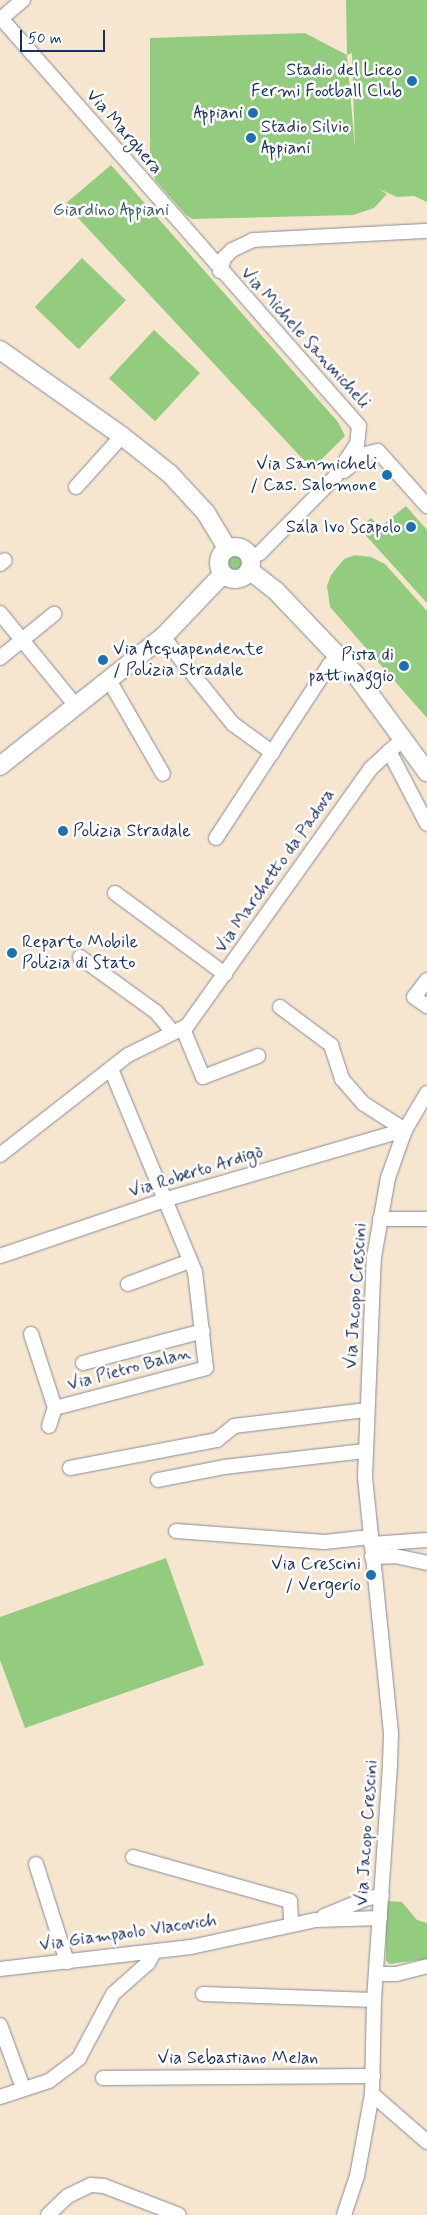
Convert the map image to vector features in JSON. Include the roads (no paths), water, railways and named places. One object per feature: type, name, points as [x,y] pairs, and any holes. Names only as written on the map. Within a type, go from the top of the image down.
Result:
[{"type":"main road","points":[[0,350],[122,436],[194,498],[227,548]]},
{"type":"main road","points":[[227,548],[241,548],[250,564],[338,656],[427,772]]},
{"type":"main road","points":[[223,574],[218,560],[227,548]]},
{"type":"main road","points":[[223,574],[237,579],[250,564]]},
{"type":"main road","points":[[0,766],[163,637],[223,574]]},
{"type":"street","points":[[1,17],[24,0]]},
{"type":"street","name":"Via Marghera","points":[[1,17],[220,271]]},
{"type":"street","points":[[220,271],[224,258],[232,250],[253,240],[427,231]]},
{"type":"street","name":"Via Michele Sanmicheli","points":[[220,271],[340,402],[360,431],[357,444],[335,477]]},
{"type":"street","points":[[76,487],[122,436]]},
{"type":"street","points":[[250,564],[335,477],[365,454],[378,452],[427,506]]},
{"type":"street","points":[[0,612],[76,706]]},
{"type":"street","points":[[0,658],[54,614]]},
{"type":"street","points":[[163,637],[233,724],[273,752]]},
{"type":"street","points":[[216,838],[329,665],[338,656]]},
{"type":"street","points":[[109,680],[163,774]]},
{"type":"street","name":"Via Marchetto da Padova","points":[[0,1155],[139,1047],[178,1030],[225,974],[370,769],[403,739]]},
{"type":"street","points":[[389,751],[427,824]]},
{"type":"street","points":[[116,894],[225,974]]},
{"type":"street","points":[[80,957],[178,1030],[203,1077],[258,1056]]},
{"type":"street","points":[[427,980],[414,997],[427,1006]]},
{"type":"street","points":[[280,1007],[331,1045],[342,1079],[364,1104],[405,1130]]},
{"type":"street","name":"Via Pietro Balan","points":[[55,1408],[206,1368],[198,1281],[167,1198],[111,1069]]},
{"type":"street","name":"Via Jacopo Crescini","points":[[344,2215],[357,2176],[372,2094],[374,2000],[391,1733],[371,1546],[365,1451],[374,1257],[388,1178],[405,1130],[427,1093]]},
{"type":"street","name":"Via Roberto Ardigò","points":[[0,1256],[167,1198],[405,1130]]},
{"type":"street","points":[[380,1219],[427,1219]]},
{"type":"street","points":[[128,1284],[190,1261]]},
{"type":"street","name":"Via Pietro Balan","points":[[83,1363],[203,1331]]},
{"type":"street","name":"Via Pietro Balan","points":[[31,1334],[55,1408],[49,1426]]},
{"type":"street","points":[[70,1468],[217,1440],[234,1426],[366,1410]]},
{"type":"street","points":[[158,1480],[224,1467],[365,1451]]},
{"type":"street","points":[[176,1531],[371,1546],[427,1540]]},
{"type":"street","points":[[371,1546],[396,1556],[427,1563]]},
{"type":"street","points":[[133,1857],[290,1901],[291,1923]]},
{"type":"street","points":[[36,1864],[67,1962]]},
{"type":"street","name":"Via Giampaolo Vlacovich","points":[[316,1920],[365,1899],[382,1896]]},
{"type":"street","name":"Via Giampaolo Vlacovich","points":[[0,1969],[154,1952],[291,1923],[316,1920],[380,1918]]},
{"type":"street","points":[[0,2097],[60,2076],[79,2058],[113,1994],[148,1963],[154,1952]]},
{"type":"street","points":[[376,1974],[396,1974],[427,1966]]},
{"type":"street","points":[[203,1994],[374,2000]]},
{"type":"street","points":[[0,2025],[23,2088]]},
{"type":"street","name":"Via Sebastiano Melan","points":[[103,2078],[373,2076]]},
{"type":"street","points":[[372,2094],[427,2142]]},
{"type":"street","points":[[48,2215],[68,2196],[91,2186],[104,2186],[179,2215]]},
{"type":"place","name":"Stadio del Liceo Fermi Football Club","points":[[412,81]]},
{"type":"place","name":"Appiani","points":[[253,113]]},
{"type":"place","name":"Stadio Silvio Appiani","points":[[251,138]]},
{"type":"place","name":"Via Sanmicheli / Cas. Salomone","points":[[387,475]]},
{"type":"place","name":"Sala Ivo Scapolo","points":[[411,527]]},
{"type":"place","name":"Via Acquapendente / Polizia Stradale","points":[[103,660]]},
{"type":"place","name":"Pista di pattinaggio","points":[[404,666]]},
{"type":"place","name":"Polizia Stradale","points":[[63,831]]},
{"type":"place","name":"Reparto Mobile Polizia di Stato","points":[[12,953]]},
{"type":"place","name":"Via Crescini / Vergerio","points":[[371,1575]]},
{"type":"park label","name":"Giardino Appiani","points":[[111,210]]}]
